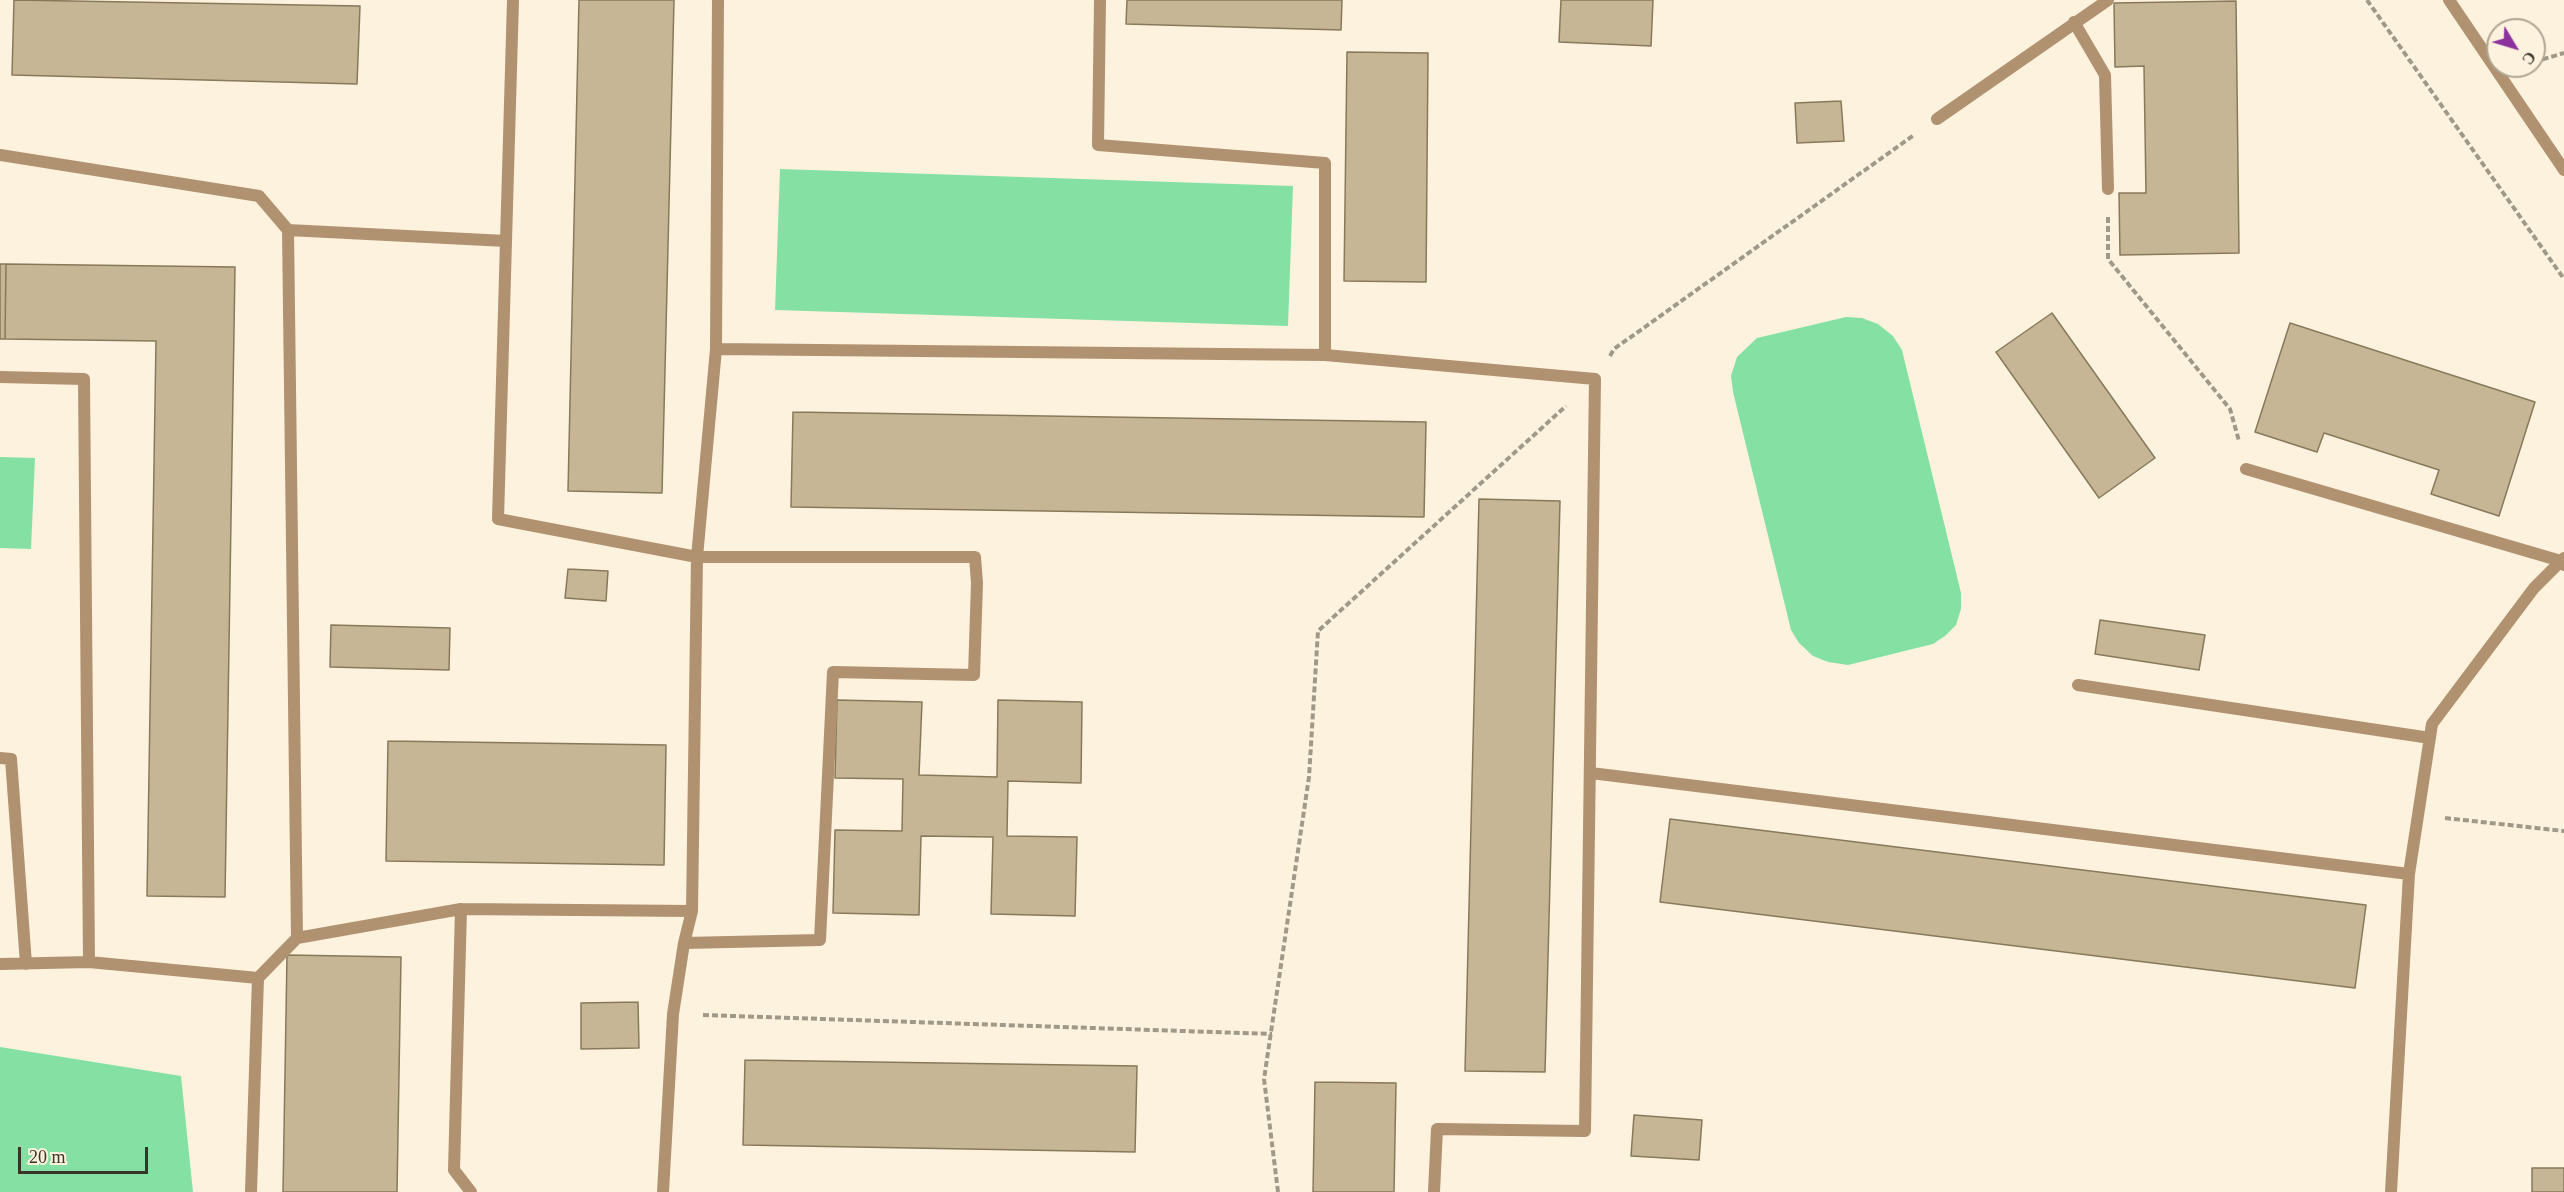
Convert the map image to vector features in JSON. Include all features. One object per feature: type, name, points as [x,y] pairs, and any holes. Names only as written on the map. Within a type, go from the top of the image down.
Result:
[{"type":"lane","points":[[513,0],[498,519],[698,556],[975,557],[977,583],[974,675],[833,672],[820,940],[684,943]]},
{"type":"lane","points":[[663,1192],[673,1014],[684,943],[692,911],[698,556],[716,349],[718,0]]},
{"type":"lane","points":[[1100,0],[1098,146],[1325,163],[1325,355]]},
{"type":"lane","points":[[1937,119],[2108,0]]},
{"type":"lane","points":[[2449,0],[2564,170]]},
{"type":"lane","points":[[2074,22],[2105,75],[2108,189]]},
{"type":"lane","points":[[0,155],[259,196],[288,230],[297,938]]},
{"type":"lane","points":[[288,230],[506,241]]},
{"type":"lane","points":[[716,349],[1325,355],[1595,379],[1585,1131],[1437,1129],[1434,1192]]},
{"type":"lane","points":[[0,377],[84,379],[89,962]]},
{"type":"lane","points":[[2246,469],[2563,561]]},
{"type":"lane","points":[[2391,1192],[2409,874],[2432,724],[2534,588],[2563,561]]},
{"type":"lane","points":[[2078,685],[2430,738]]},
{"type":"lane","points":[[0,758],[11,759],[26,964]]},
{"type":"lane","points":[[1591,772],[2409,874]]},
{"type":"lane","points":[[460,909],[454,1170],[471,1192]]},
{"type":"lane","points":[[251,1192],[258,978],[297,938],[460,909],[692,911]]},
{"type":"lane","points":[[0,964],[89,962],[258,978]]},
{"type":"path","points":[[2367,0],[2564,279]]},
{"type":"path","points":[[2546,58],[2564,53]]},
{"type":"path","points":[[1614,349],[1937,119]]},
{"type":"path","points":[[2108,189],[2108,259],[2230,409],[2246,469]]},
{"type":"path","points":[[1278,1192],[1264,1078],[1309,777],[1318,631],[1595,379]]},
{"type":"path","points":[[2418,815],[2564,831]]},
{"type":"path","points":[[673,1014],[1272,1034]]},
{"type":"green space","points":[[780,169],[1293,186],[1288,326],[775,310]]},
{"type":"green space","points":[[1846,317],[1862,318],[1878,324],[1893,336],[1902,350],[1961,593],[1961,609],[1956,625],[1933,644],[1848,665],[1828,662],[1813,656],[1799,643],[1791,630],[1731,376],[1737,357],[1757,338]]},
{"type":"green space","points":[[0,457],[35,458],[31,549],[0,548]]},
{"type":"green space","points":[[0,1047],[181,1076],[193,1192],[0,1192]]},
{"type":"building","points":[[14,0],[360,6],[357,84],[12,75]]},
{"type":"building","points":[[579,0],[674,0],[662,493],[568,491]]},
{"type":"building","points":[[1127,0],[1342,0],[1341,30],[1126,24]]},
{"type":"building","points":[[1561,0],[1653,0],[1651,46],[1559,42]]},
{"type":"building","points":[[2236,1],[2239,253],[2120,255],[2119,193],[2146,193],[2144,66],[2115,67],[2114,3]]},
{"type":"building","points":[[1347,52],[1428,53],[1426,282],[1344,281]]},
{"type":"building","points":[[1841,101],[1844,141],[1797,143],[1795,103]]},
{"type":"building","points":[[0,264],[6,264],[5,339],[0,339]]},
{"type":"building","points":[[6,264],[235,267],[225,897],[147,896],[156,341],[5,339]]},
{"type":"building","points":[[2052,313],[2155,458],[2099,498],[1996,352]]},
{"type":"building","points":[[2290,323],[2535,402],[2499,516],[2431,494],[2439,470],[2324,433],[2317,452],[2255,432]]},
{"type":"building","points":[[793,412],[1426,422],[1424,517],[791,507]]},
{"type":"building","points":[[1479,499],[1560,501],[1545,1072],[1465,1071]]},
{"type":"building","points":[[568,569],[608,571],[606,601],[565,598]]},
{"type":"building","points":[[2100,620],[2205,635],[2199,670],[2095,654]]},
{"type":"building","points":[[331,625],[450,628],[449,670],[330,667]]},
{"type":"building","points":[[837,700],[922,702],[919,775],[997,777],[998,700],[1082,702],[1081,783],[1008,781],[1007,836],[1077,837],[1075,916],[991,914],[993,837],[921,836],[919,915],[833,913],[835,830],[902,831],[903,779],[835,778]]},
{"type":"building","points":[[388,741],[666,745],[664,865],[386,861]]},
{"type":"building","points":[[1670,819],[2366,905],[2355,988],[1660,902]]},
{"type":"building","points":[[287,955],[401,957],[397,1192],[283,1192]]},
{"type":"building","points":[[638,1002],[639,1048],[581,1049],[581,1003]]},
{"type":"building","points":[[745,1060],[1137,1066],[1135,1152],[743,1145]]},
{"type":"building","points":[[1315,1082],[1396,1083],[1394,1192],[1313,1192]]},
{"type":"building","points":[[1634,1115],[1702,1120],[1699,1160],[1631,1156]]},
{"type":"building","points":[[2532,1168],[2564,1168],[2564,1192],[2532,1192]]}]
